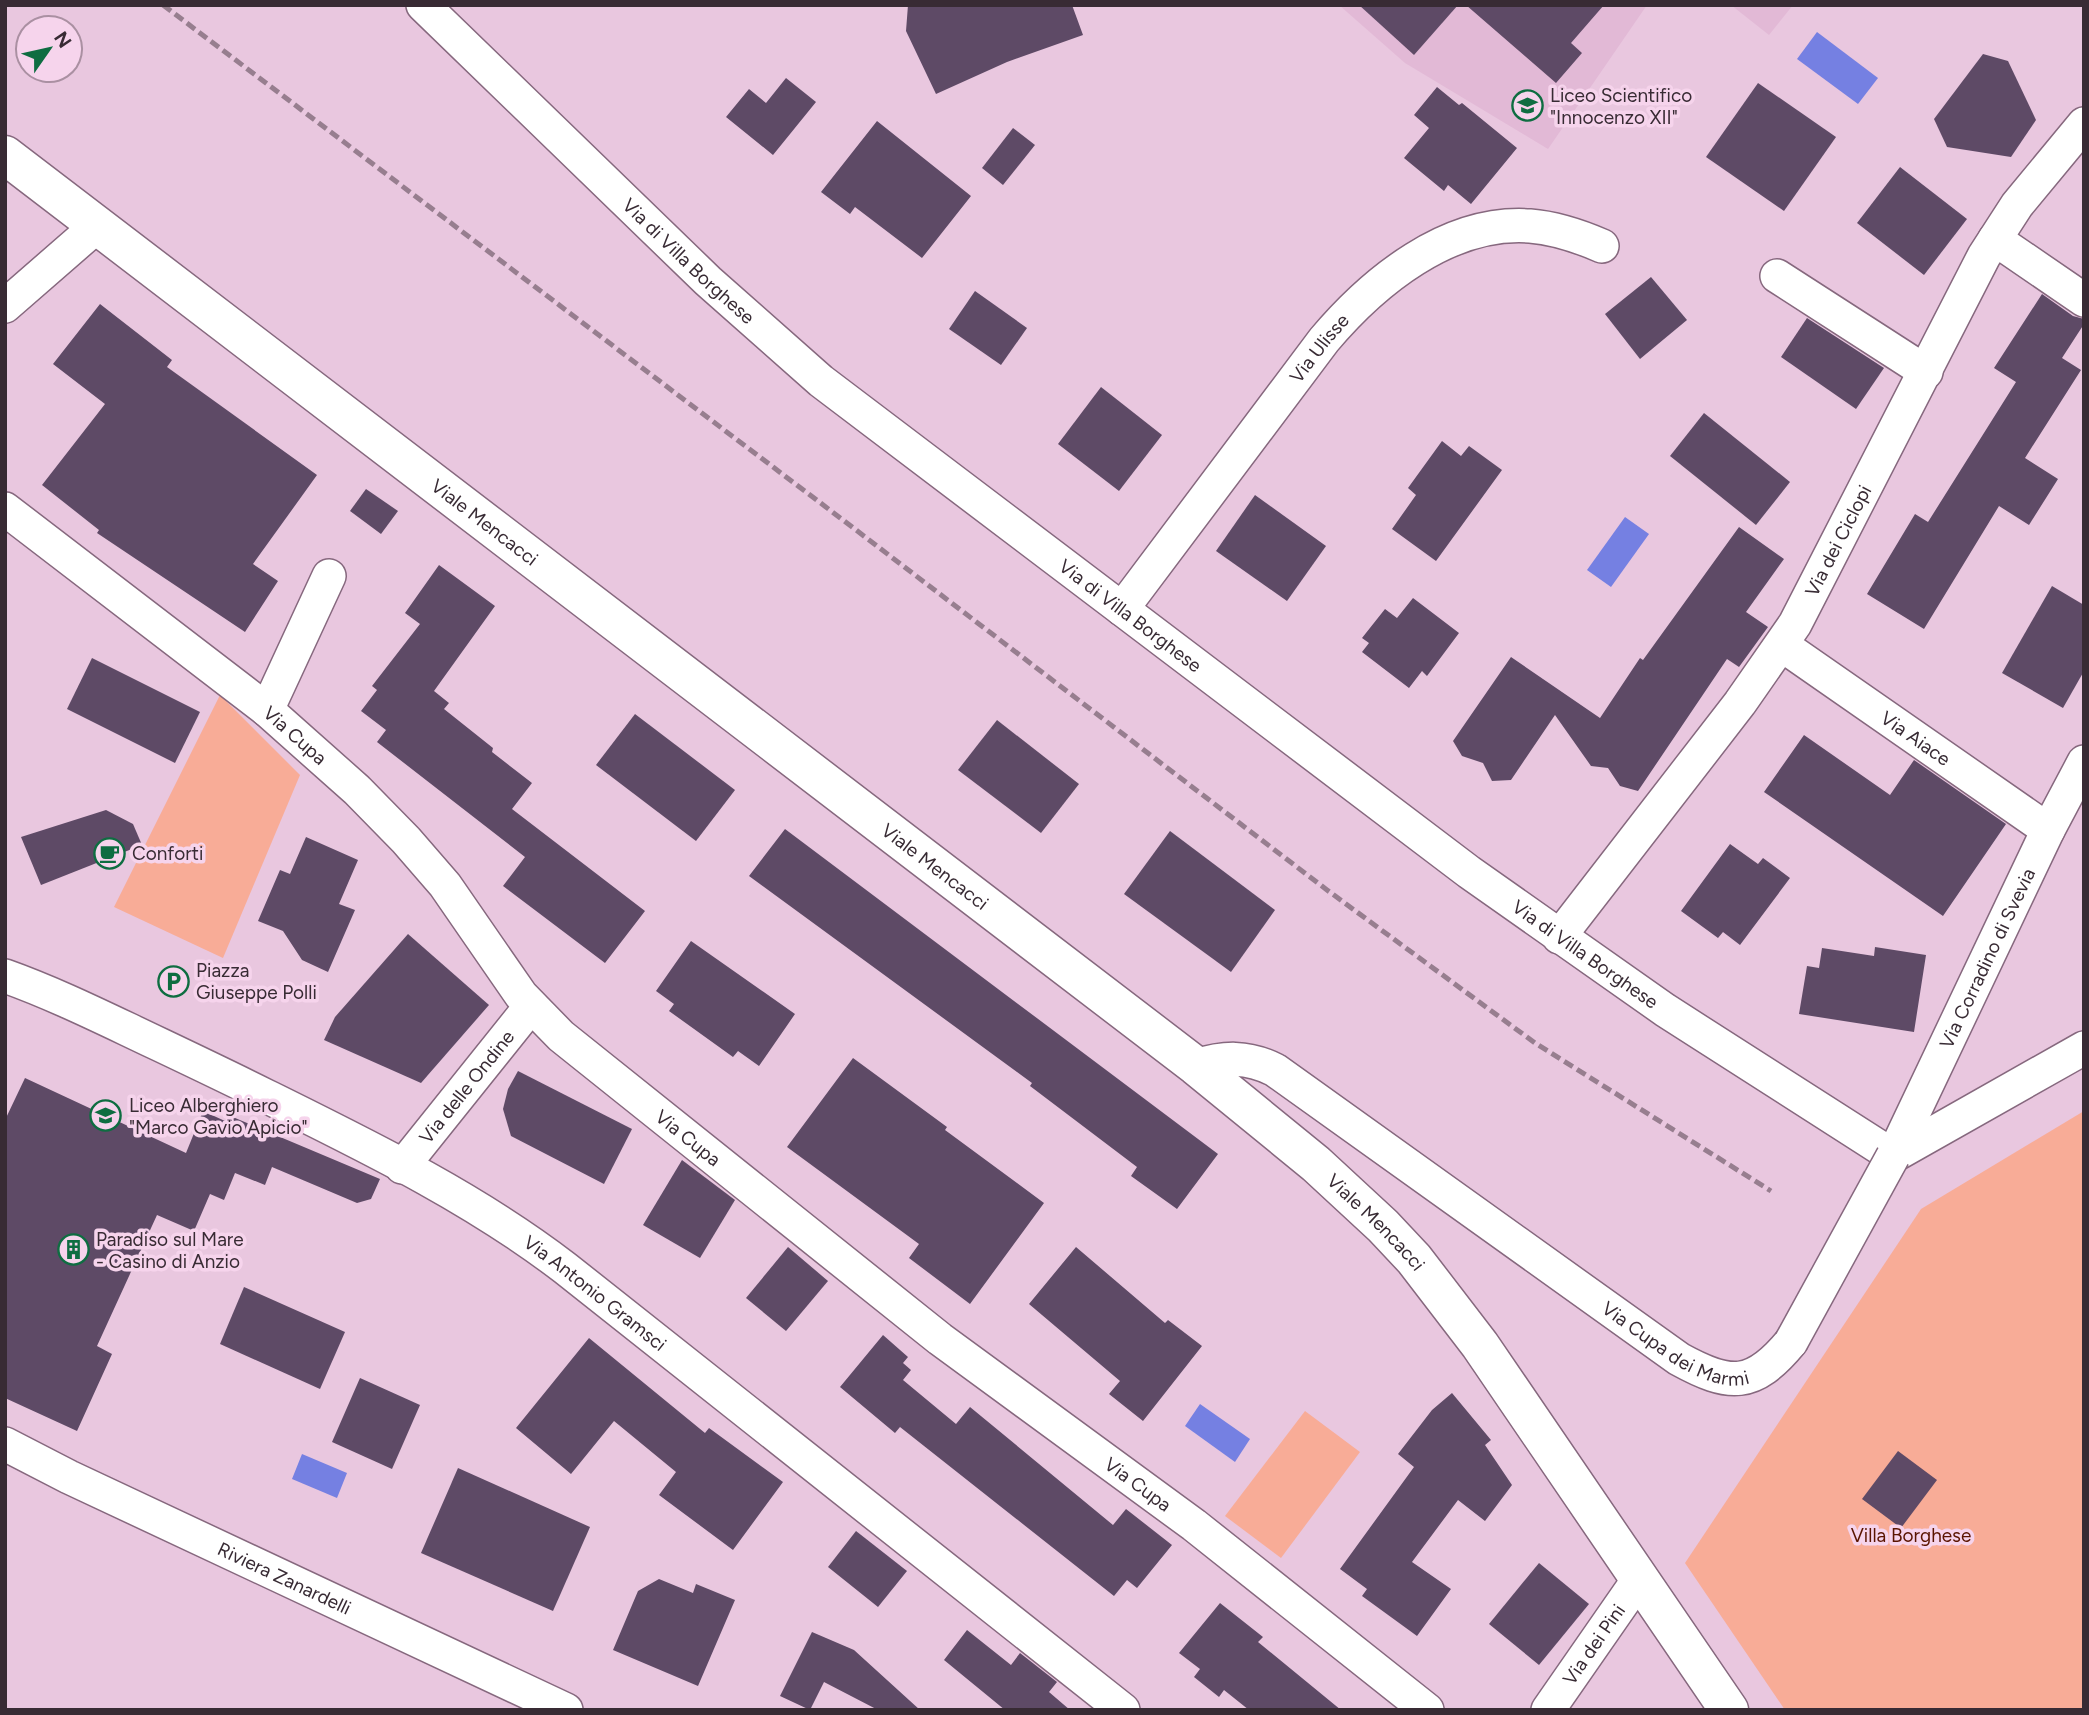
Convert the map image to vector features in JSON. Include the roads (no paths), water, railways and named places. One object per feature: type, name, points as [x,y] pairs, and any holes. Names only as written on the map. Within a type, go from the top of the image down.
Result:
[{"type":"main road","name":"Viale Mencacci","points":[[5,155],[1195,1066],[1316,1164],[1383,1226],[1414,1259],[1480,1345],[1729,1710]]},
{"type":"street","name":"Via di Villa Borghese","points":[[423,5],[708,281],[837,393],[1438,850],[1665,1010],[1893,1156]]},
{"type":"street","name":"Via dei Ciclopi","points":[[1559,937],[1782,645],[1811,596],[1965,290],[2023,197],[2084,124]]},
{"type":"street","points":[[5,306],[97,225]]},
{"type":"street","name":"Via Ulisse","points":[[1122,609],[1324,340],[1351,308],[1378,284],[1427,252],[1487,229],[1516,226],[1541,228],[1564,232],[1602,246]]},
{"type":"street","points":[[1995,239],[2084,300]]},
{"type":"street","points":[[1777,276],[1926,372]]},
{"type":"street","name":"Via Cupa","points":[[5,509],[267,709],[357,790],[415,850],[460,906],[502,970],[531,1006],[573,1046],[940,1339],[1194,1525],[1427,1710]]},
{"type":"street","points":[[267,709],[329,576]]},
{"type":"street","name":"Via Aiace","points":[[1782,645],[2048,830]]},
{"type":"street","name":"Via Corradino di Svevia","points":[[1893,1156],[2048,830],[2084,762]]},
{"type":"street","name":"Via Antonio Gramsci","points":[[5,976],[44,990],[212,1069],[492,1216],[555,1260],[1123,1710]]},
{"type":"street","name":"Via delle Ondine","points":[[402,1167],[531,1006]]},
{"type":"street","points":[[1893,1156],[2084,1048]]},
{"type":"street","name":"Via Cupa dei Marmi","points":[[1195,1066],[1237,1058],[1257,1062],[1275,1070],[1679,1359],[1711,1376],[1727,1380],[1758,1374],[1776,1361],[1791,1342],[1893,1156]]},
{"type":"street","name":"Riviera Zanardelli","points":[[5,1444],[81,1483],[566,1710]]},
{"type":"street","name":"Via dei Pini","points":[[1548,1710],[1639,1579]]},
{"type":"water","points":[[1817,32],[1878,78],[1858,104],[1797,59]]},
{"type":"water","points":[[1625,517],[1649,534],[1611,587],[1587,570]]},
{"type":"water","points":[[1200,1404],[1250,1439],[1235,1462],[1185,1426]]},
{"type":"water","points":[[302,1454],[347,1473],[337,1498],[292,1479]]},
{"type":"railway","points":[[163,5],[1327,890],[1535,1043],[1771,1191]]},
{"type":"place","name":"Liceo Scientifico \"Innocenzo XII\"","points":[[1527,106]]},
{"type":"place","name":"Conforti","points":[[109,853]]},
{"type":"place","name":"Piazza Giuseppe Polli","points":[[173,981]]},
{"type":"place","name":"Liceo Alberghiero \"Marco Gavio Apicio\"","points":[[106,1116]]},
{"type":"place","name":"Paradiso sul Mare - Casino di Anzio","points":[[73,1250]]},
{"type":"park label","name":"Villa Borghese","points":[[1911,1535]]}]
